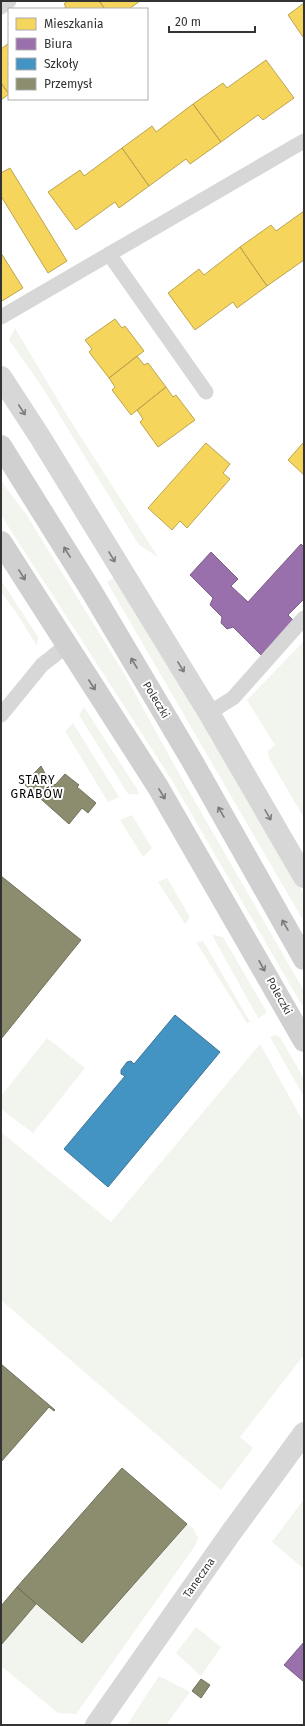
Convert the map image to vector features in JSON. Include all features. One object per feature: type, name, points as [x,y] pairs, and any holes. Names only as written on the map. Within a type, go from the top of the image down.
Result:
[{"type":"main road","name":"Poleczki","points":[[1,446],[92,592],[183,746],[304,959]]},
{"type":"main road","name":"Poleczki","points":[[1,542],[66,646],[158,787],[304,1041]]},
{"type":"street","points":[[1,377],[40,437],[209,713],[304,877]]},
{"type":"street","name":"Taneczna","points":[[96,1725],[230,1534],[304,1433]]},
{"type":"lane","points":[[1,6],[9,1]]},
{"type":"lane","points":[[1,317],[304,141]]},
{"type":"lane","points":[[109,254],[206,392]]},
{"type":"lane","points":[[209,713],[233,698],[304,618]]},
{"type":"lane","points":[[1,715],[42,665],[66,646]]},
{"type":"shaded area","points":[[15,328],[68,417],[158,557],[139,545],[41,385],[9,340]]},
{"type":"shaded area","points":[[1,481],[26,514],[125,675],[182,779],[304,991],[304,1009],[173,782],[1,515]]},
{"type":"shaded area","points":[[115,577],[212,733],[304,894],[304,922],[107,582]]},
{"type":"shaded area","points":[[1,580],[38,637],[37,646],[1,592]]},
{"type":"shaded area","points":[[304,641],[304,818],[269,758],[268,751],[275,745],[247,700]]},
{"type":"shaded area","points":[[84,707],[139,794],[128,794],[79,715]]},
{"type":"shaded area","points":[[73,723],[119,797],[108,802],[65,731]]},
{"type":"shaded area","points":[[132,815],[152,848],[143,857],[120,820]]},
{"type":"shaded area","points":[[167,878],[190,917],[185,924],[158,882]]},
{"type":"shaded area","points":[[212,935],[223,937],[266,1011],[265,1014],[258,1018]]},
{"type":"shaded area","points":[[203,941],[250,1022],[247,1023],[196,942]]},
{"type":"shaded area","points":[[275,1035],[280,1037],[304,1079],[304,1097],[270,1037]]},
{"type":"shaded area","points":[[47,1038],[85,1068],[33,1133],[1,1109],[1,1096]]},
{"type":"shaded area","points":[[260,1044],[304,1123],[304,1355],[240,1437],[253,1448],[221,1490],[1,1300],[1,1132],[111,1222]]},
{"type":"shaded area","points":[[304,1499],[304,1569],[272,1542]]},
{"type":"shaded area","points":[[187,1524],[193,1528],[198,1538],[195,1546],[76,1714],[58,1713],[1,1666],[1,1645],[36,1604],[82,1643]]},
{"type":"shaded area","points":[[196,1627],[221,1647],[201,1676],[176,1653]]},
{"type":"shaded area","points":[[159,1676],[190,1692],[166,1725],[127,1725]]},
{"type":"building: Mieszkania","points":[[68,1],[99,1],[104,8],[64,8],[66,7],[64,4]]},
{"type":"building: Mieszkania","points":[[99,1],[140,1],[130,8],[104,8]]},
{"type":"building: Mieszkania","points":[[304,3],[304,36],[303,37],[288,15]]},
{"type":"building: Mieszkania","points":[[8,44],[8,93],[1,83],[1,49]]},
{"type":"building: Mieszkania","points":[[266,60],[294,98],[263,120],[258,115],[221,142],[193,104],[223,83],[227,88]]},
{"type":"building: Mieszkania","points":[[1,83],[8,95],[1,100]]},
{"type":"building: Mieszkania","points":[[193,104],[221,142],[190,164],[186,159],[149,186],[122,148],[152,126],[156,132]]},
{"type":"building: Mieszkania","points":[[122,148],[149,186],[119,208],[115,202],[76,230],[48,192],[80,170],[84,176]]},
{"type":"building: Mieszkania","points":[[10,168],[67,261],[48,273],[1,196],[1,173]]},
{"type":"building: Mieszkania","points":[[304,211],[304,260],[267,286],[240,247],[271,225],[276,231]]},
{"type":"building: Mieszkania","points":[[240,247],[267,286],[237,308],[233,302],[195,330],[168,293],[199,269],[204,275]]},
{"type":"building: Mieszkania","points":[[1,253],[23,288],[2,301],[1,299]]},
{"type":"building: Mieszkania","points":[[115,319],[122,328],[125,326],[144,351],[109,378],[89,352],[92,349],[85,340]]},
{"type":"building: Mieszkania","points":[[137,356],[144,365],[148,363],[166,387],[131,415],[112,390],[115,387],[109,378]]},
{"type":"building: Mieszkania","points":[[166,387],[173,397],[176,395],[195,420],[158,447],[140,422],[143,419],[137,410]]},
{"type":"building: Mieszkania","points":[[206,443],[230,464],[223,473],[230,479],[187,528],[180,521],[172,530],[148,508]]},
{"type":"building: Mieszkania","points":[[303,443],[304,444],[304,475],[288,460]]},
{"type":"building: Biura","points":[[301,544],[304,547],[304,599],[288,615],[293,620],[261,655],[233,627],[227,629],[221,623],[222,617],[210,605],[213,598],[190,575],[211,552],[238,579],[231,586],[248,602]]},
{"type":"building: Biura","points":[[304,1642],[304,1682],[284,1665]]},
{"type":"building: Szkoły","points":[[175,1015],[220,1052],[108,1187],[64,1149],[125,1076],[121,1074],[121,1070],[127,1062],[131,1061],[134,1064]]},
{"type":"building: Przemysł","points":[[41,766],[49,781],[55,785],[65,774],[79,785],[77,787],[96,803],[88,813],[82,808],[69,824],[24,784]]},
{"type":"building: Przemysł","points":[[1,876],[81,940],[1,1039]]},
{"type":"building: Przemysł","points":[[1,1364],[55,1410],[54,1411],[49,1407],[1,1462]]},
{"type":"building: Przemysł","points":[[122,1468],[187,1524],[82,1643],[17,1587]]},
{"type":"building: Przemysł","points":[[17,1587],[36,1604],[1,1645],[1,1606]]},
{"type":"building: Przemysł","points":[[201,1679],[210,1685],[201,1698],[192,1691]]},
{"type":"district","name":"STARY GRABÓW","points":[[37,787]]}]
